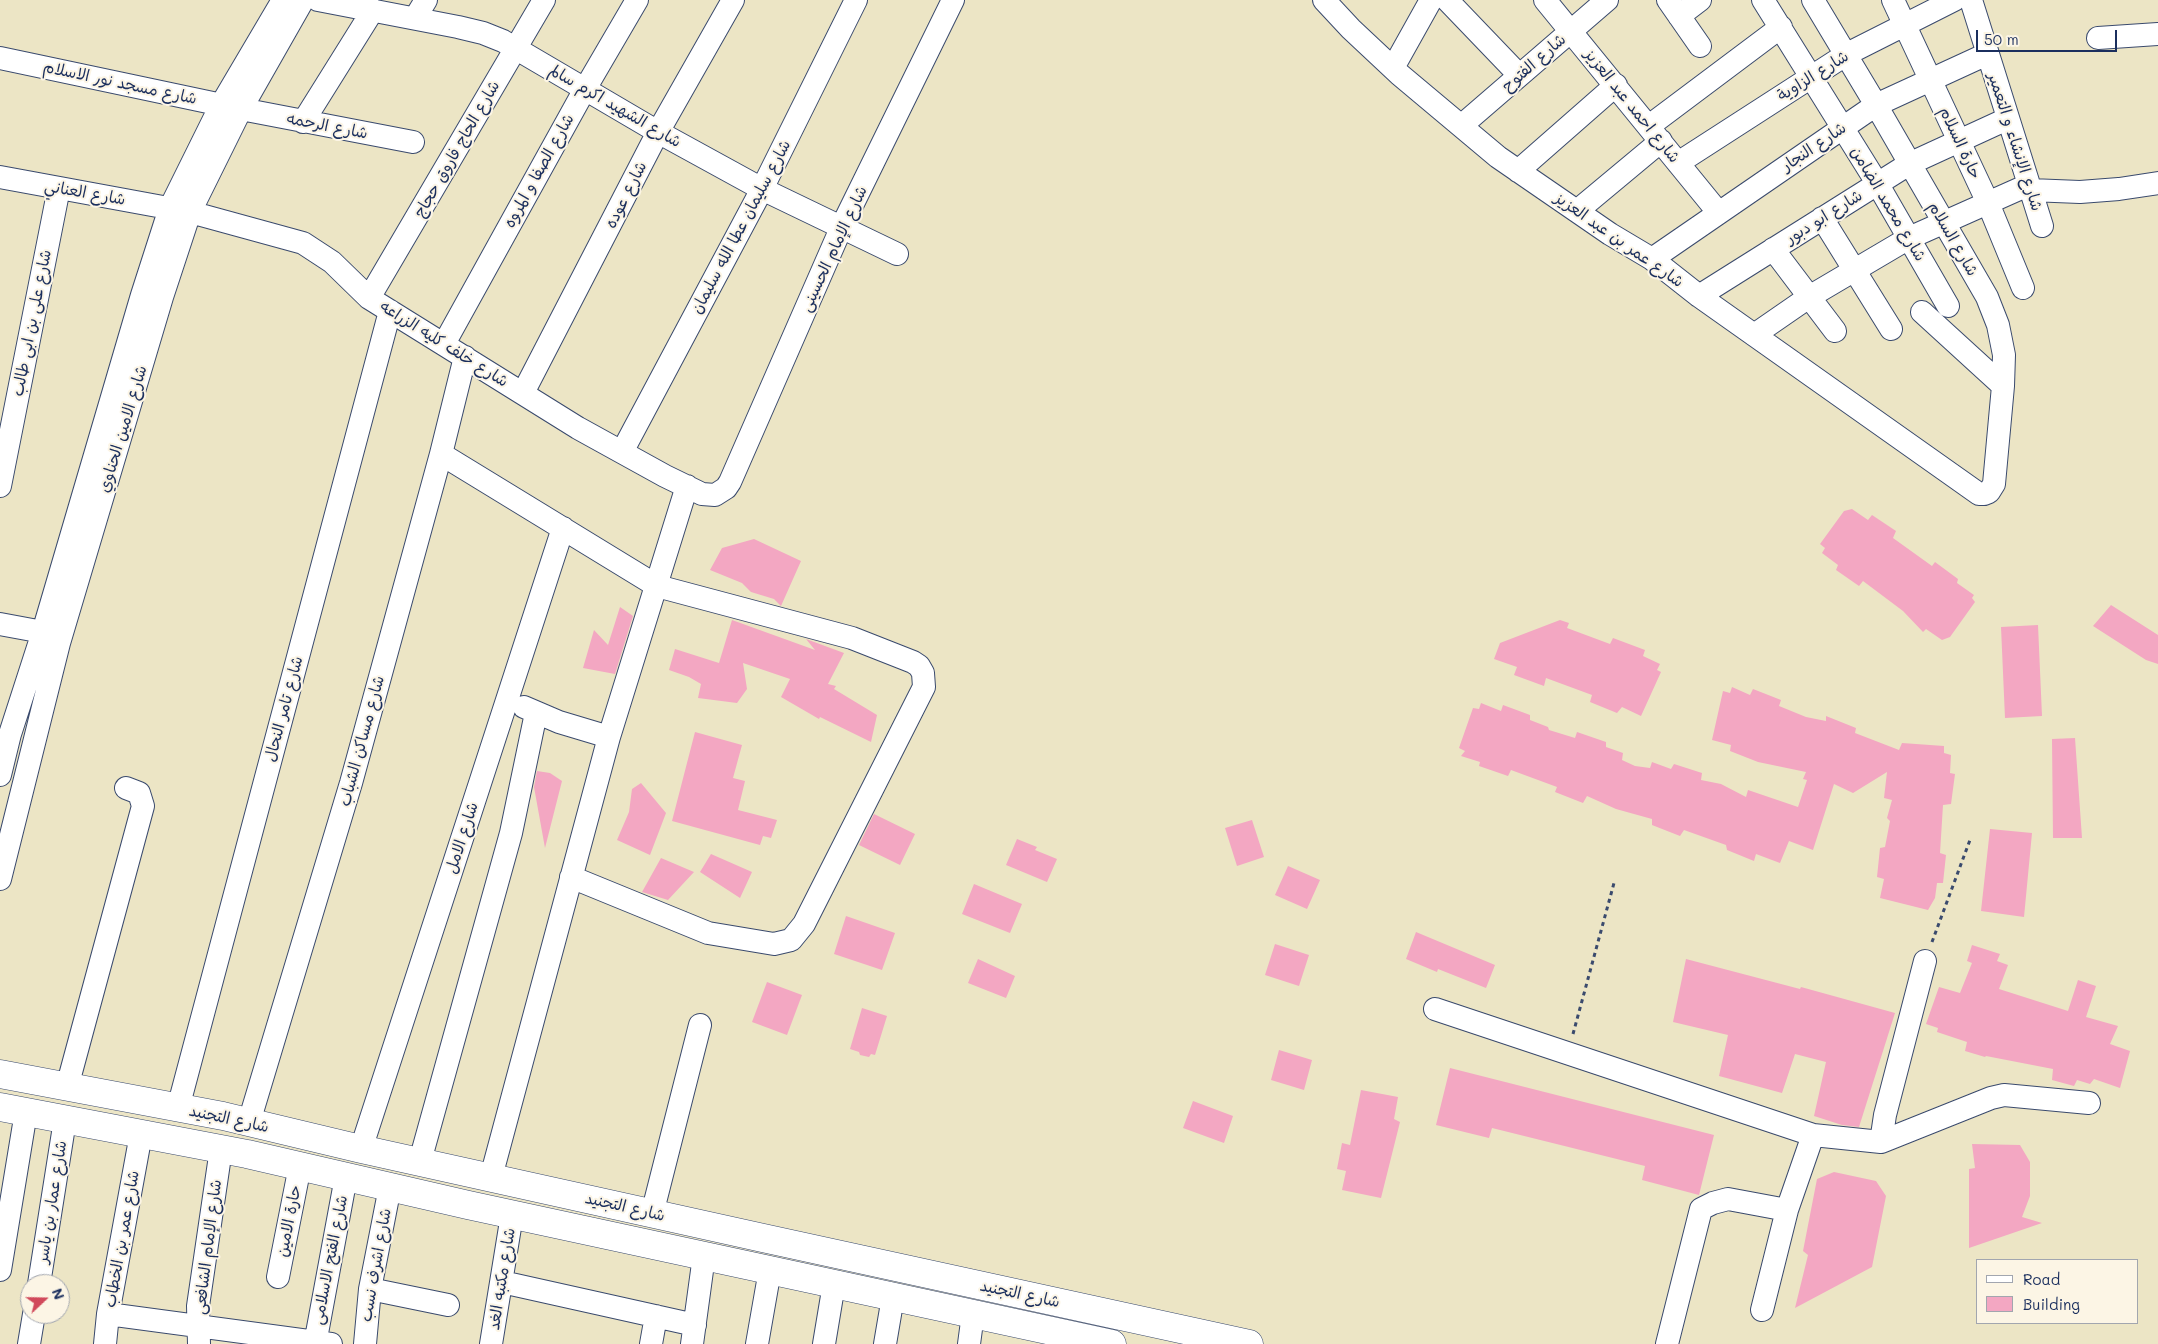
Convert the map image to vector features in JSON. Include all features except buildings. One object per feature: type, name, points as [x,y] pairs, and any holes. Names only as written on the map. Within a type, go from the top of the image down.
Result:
[{"type":"highway","name":"شارع التجنيد","points":[[0,1074],[249,1122],[360,1149],[652,1214],[1248,1344]]},
{"type":"highway","name":"شارع التجنيد","points":[[0,1108],[220,1149],[512,1215],[974,1314],[1038,1336],[1110,1344]]},
{"type":"street","name":"شارع الامين الحناوي","points":[[0,775],[5,733],[43,632],[142,295],[180,210],[283,0]]},
{"type":"street","name":"شارع الامين الحناوي","points":[[231,107],[303,0]]},
{"type":"street","name":"شارع الشهيد اكرم سالم","points":[[318,0],[373,10],[420,9],[483,33],[516,48],[658,132],[762,189],[897,254]]},
{"type":"street","name":"شارع الحاج فاروق حجاج","points":[[370,298],[544,0]]},
{"type":"street","name":"شارع الصفا و المروه","points":[[444,344],[585,89],[637,0]]},
{"type":"street","name":"شارع عوده","points":[[523,393],[658,132],[733,0]]},
{"type":"street","name":"شارع سليمان عطا الله سليمان","points":[[622,452],[762,189],[856,0]]},
{"type":"street","name":"شارع الإمام الحسينى","points":[[715,495],[726,488],[730,482],[842,226],[953,0]]},
{"type":"street","name":"شارع عمر بن عبد العزيز","points":[[1324,0],[1351,29],[1393,68],[1498,157],[1577,212],[1652,259],[1698,296],[1979,494]]},
{"type":"street","points":[[1393,68],[1431,0]]},
{"type":"street","points":[[1447,0],[1519,75]]},
{"type":"street","name":"شارع احمد عبد العزيز","points":[[1545,0],[1718,212]]},
{"type":"street","name":"شارع الفتوح","points":[[1461,126],[1607,0]]},
{"type":"street","points":[[1700,0],[1674,8],[1700,46]]},
{"type":"street","name":"شارع محمد الضامن","points":[[1763,0],[1877,183],[1948,306]]},
{"type":"street","name":"شارع السلام","points":[[1812,0],[1846,54],[1944,223],[1986,297],[1998,325],[2004,355],[1994,484],[1989,492],[1979,494]]},
{"type":"street","name":"حارة السلام","points":[[1894,0],[1988,203],[2022,288]]},
{"type":"street","name":"شارع الزاوية","points":[[1678,163],[1846,54],[1954,0]]},
{"type":"street","name":"شارع الإنشاء و التعمير","points":[[1971,0],[2042,226]]},
{"type":"street","points":[[303,122],[373,10]]},
{"type":"street","points":[[1577,212],[1655,134],[1781,27]]},
{"type":"street","points":[[2098,38],[2158,34]]},
{"type":"street","name":"شارع النجار","points":[[1652,259],[1876,105],[1987,54]]},
{"type":"street","name":"شارع مسجد نور الاسلام","points":[[0,58],[231,107]]},
{"type":"street","points":[[1518,171],[1616,85]]},
{"type":"street","name":"شارع الرحمه","points":[[231,107],[413,142]]},
{"type":"street","name":"شارع ابو دبور","points":[[1698,296],[1910,164],[1958,140],[2007,119]]},
{"type":"street","name":"شارع العناني","points":[[0,177],[180,210]]},
{"type":"street","points":[[1754,335],[1853,269],[1909,238],[2029,187],[2080,192],[2158,183]]},
{"type":"street","name":"شارع على بن ابى طالب","points":[[0,486],[58,188]]},
{"type":"street","name":"شارع الامين الحناوي","points":[[0,879],[4,843],[59,643],[162,297],[180,210]]},
{"type":"street","name":"شارع خلف كليه الزراعه","points":[[180,210],[287,237],[303,243],[332,262],[370,298],[523,393],[622,452],[702,494],[715,495]]},
{"type":"street","points":[[1822,218],[1890,330]]},
{"type":"street","points":[[1773,249],[1835,331]]},
{"type":"street","name":"شارع تامر النحال","points":[[178,1108],[390,311]]},
{"type":"street","points":[[1922,312],[2003,386]]},
{"type":"street","name":"شارع مساكن الشباب","points":[[249,1122],[351,783],[441,454],[465,357]]},
{"type":"street","points":[[441,454],[657,586],[843,635],[885,650],[919,666],[925,680],[924,687],[804,924],[791,940],[774,944],[708,932],[571,877]]},
{"type":"street","points":[[491,1177],[609,737],[687,486]]},
{"type":"street","name":"شارع الامل","points":[[360,1149],[563,528]]},
{"type":"street","points":[[0,624],[43,632]]},
{"type":"street","points":[[507,698],[536,713],[609,737]]},
{"type":"street","points":[[420,1161],[511,833],[536,713]]},
{"type":"street","points":[[5,733],[34,739]]},
{"type":"street","points":[[68,1087],[141,813],[142,796],[135,790],[126,788]]},
{"type":"street","points":[[1881,1142],[1885,1116],[1925,961]]},
{"type":"street","points":[[1435,1009],[1813,1135],[1881,1142],[1991,1098],[2004,1095],[2089,1103]]},
{"type":"street","points":[[652,1214],[700,1025]]},
{"type":"street","points":[[1,1262],[26,1112]]},
{"type":"street","name":"شارع عمار بن ياسر","points":[[41,1274],[65,1120]]},
{"type":"street","name":"شارع عمر بن الخطاب","points":[[104,1344],[141,1134]]},
{"type":"street","points":[[1762,1310],[1787,1210],[1813,1135]]},
{"type":"street","name":"شارع الإمام الشافعى","points":[[199,1335],[198,1306],[220,1149]]},
{"type":"street","name":"حارة الامين","points":[[278,1277],[300,1166]]},
{"type":"street","name":"شارع الفتح الاسلامى","points":[[320,1343],[346,1177]]},
{"type":"street","name":"شارع اشرف نسب","points":[[365,1344],[370,1289],[390,1187]]},
{"type":"street","points":[[1667,1344],[1701,1209],[1728,1199],[1787,1210]]},
{"type":"street","name":"شارع مكتبه الغد","points":[[492,1344],[512,1215]]},
{"type":"street","points":[[502,1282],[656,1316],[694,1334],[704,1256]]},
{"type":"street","points":[[757,1344],[770,1270]]},
{"type":"street","points":[[824,1344],[834,1284]]},
{"type":"street","points":[[370,1289],[448,1305]]},
{"type":"street","points":[[885,1344],[893,1297]]},
{"type":"street","points":[[108,1314],[199,1335],[320,1343]]},
{"type":"street","points":[[969,1344],[974,1314]]},
{"type":"street","points":[[651,1344],[656,1316]]},
{"type":"street","points":[[29,1344],[32,1324]]},
{"type":"path","points":[[1925,961],[1970,840]]},
{"type":"path","points":[[1567,1054],[1614,883]]}]
